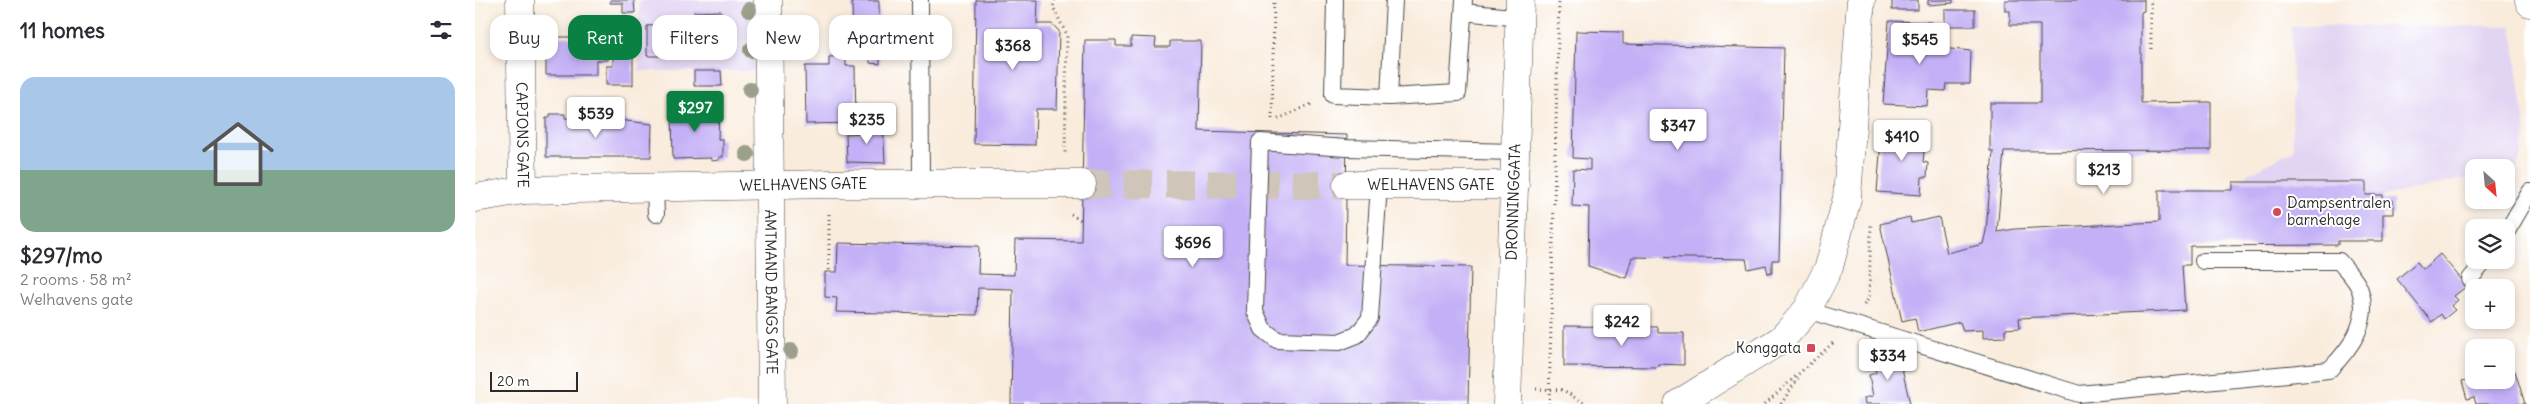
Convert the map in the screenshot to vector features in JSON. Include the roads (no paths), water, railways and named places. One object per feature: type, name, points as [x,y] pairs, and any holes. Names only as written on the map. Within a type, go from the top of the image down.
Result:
[{"type":"street","name":"CAPJONS GATE","points":[[475,198],[523,190],[520,0]]},
{"type":"street","name":"AMTMAND BANGS GATE","points":[[768,0],[772,404]]},
{"type":"street","points":[[1678,404],[1781,339],[1807,310],[1829,267],[1847,198],[1861,0]]},
{"type":"street","name":"DRONNINGGATA","points":[[1507,396],[1520,9]]},
{"type":"street","name":"WELHAVENS GATE","points":[[523,190],[655,201],[771,185],[921,183],[1073,184]]},
{"type":"street","name":"WELHAVENS GATE","points":[[1347,185],[1515,185]]},
{"type":"lane","points":[[920,0],[921,183]]},
{"type":"lane","points":[[1335,0],[1333,95],[1389,97],[1458,94],[1464,6],[1520,9]]},
{"type":"lane","points":[[1389,97],[1394,0]]},
{"type":"lane","points":[[1379,185],[1371,318],[1357,335],[1339,342],[1277,340],[1263,329],[1255,311],[1260,142],[1346,148],[1461,149],[1516,152]]},
{"type":"lane","points":[[2514,219],[2530,192]]},
{"type":"lane","points":[[1807,310],[2079,394],[2329,370],[2350,349],[2363,319],[2360,290],[2339,261],[2203,261]]},
{"type":"lane","points":[[2470,279],[2478,269]]},
{"type":"tunnel","points":[[1082,184],[1347,185]]},
{"type":"place","name":"Dampsentralen barnehage","points":[[2277,212]]},
{"type":"place","name":"Konggata","points":[[1811,348]]}]
